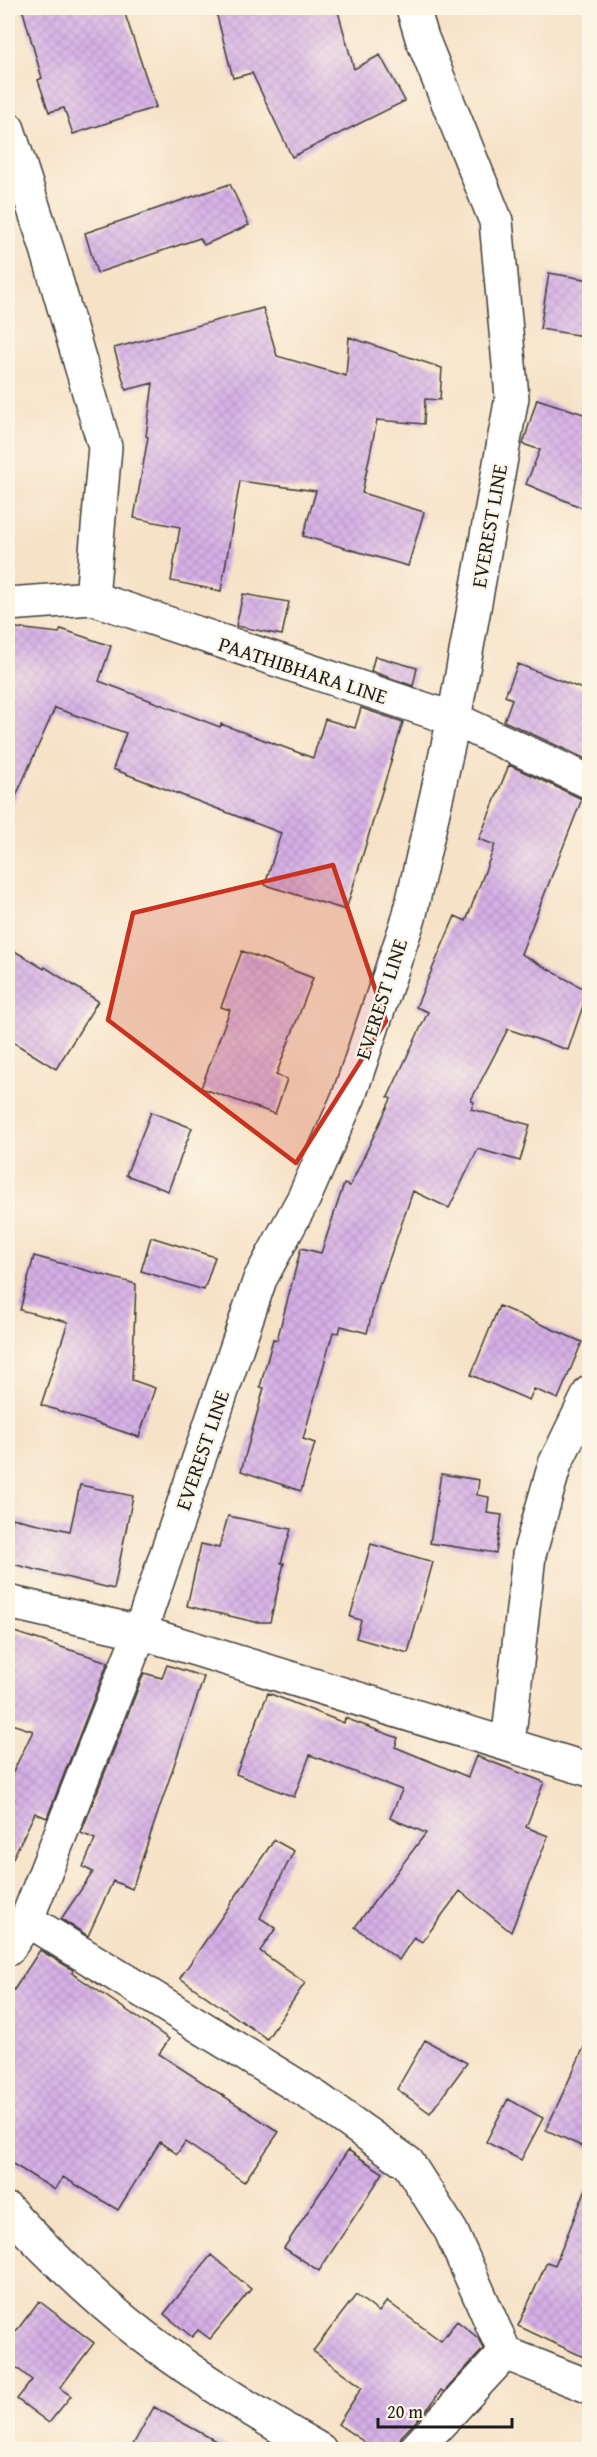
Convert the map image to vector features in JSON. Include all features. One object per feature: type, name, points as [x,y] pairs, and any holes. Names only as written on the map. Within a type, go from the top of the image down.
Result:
[{"type":"street","name":"EVEREST LINE","points":[[8,1949],[27,1920],[140,1632],[260,1279],[304,1198],[349,1096],[409,918],[454,719],[512,397],[496,221],[422,38],[413,8]]},
{"type":"street","points":[[8,129],[47,249],[105,447],[93,598]]},
{"type":"street","name":"PAATHIBHARA LINE","points":[[8,604],[93,598],[454,719],[590,782]]},
{"type":"street","points":[[508,1744],[529,1555],[555,1464],[590,1392]]},
{"type":"street","points":[[8,1602],[140,1632],[590,1770]]},
{"type":"street","points":[[27,1920],[315,2097],[408,2163],[451,2231],[505,2353],[590,2387]]},
{"type":"street","points":[[8,2210],[45,2250],[142,2335],[261,2416],[320,2450]]},
{"type":"street","points":[[415,2450],[505,2353]]},
{"type":"highlighted area","points":[[333,865],[386,1021],[296,1163],[108,1020],[133,913]]},
{"type":"building","points":[[22,8],[123,8],[156,107],[73,134],[64,108],[49,112],[38,80],[42,78]]},
{"type":"building","points":[[215,8],[337,8],[354,69],[380,55],[405,101],[292,157],[252,73],[233,78]]},
{"type":"building","points":[[230,184],[249,225],[204,245],[200,238],[97,273],[85,233]]},
{"type":"building","points":[[549,273],[590,280],[590,337],[540,329]]},
{"type":"building","points":[[263,308],[277,356],[346,376],[349,337],[442,368],[440,400],[425,399],[424,424],[377,420],[362,493],[424,512],[408,566],[303,536],[316,491],[240,481],[221,591],[171,581],[180,527],[134,518],[148,437],[146,436],[153,383],[126,390],[114,348]]},
{"type":"building","points":[[537,399],[590,416],[590,511],[526,484],[540,450],[523,444]]},
{"type":"building","points":[[243,594],[289,602],[282,635],[236,626]]},
{"type":"building","points":[[8,627],[59,633],[61,629],[111,646],[99,681],[220,727],[221,724],[313,758],[325,719],[355,728],[361,708],[403,722],[346,910],[265,885],[281,833],[113,769],[126,733],[55,708],[8,814]]},
{"type":"building","points":[[375,656],[417,668],[413,686],[371,671]]},
{"type":"building","points":[[518,664],[590,692],[590,761],[504,721],[512,699],[505,696]]},
{"type":"building","points":[[509,765],[582,799],[521,954],[588,991],[568,1050],[508,1029],[471,1100],[474,1102],[471,1109],[530,1125],[520,1161],[478,1149],[449,1208],[413,1191],[380,1282],[367,1333],[341,1326],[339,1333],[333,1332],[303,1439],[315,1443],[301,1491],[241,1471],[264,1388],[260,1387],[273,1339],[277,1340],[301,1248],[321,1253],[344,1184],[350,1186],[391,1099],[388,1097],[428,1012],[416,1007],[455,916],[466,921],[495,845],[479,839]]},
{"type":"building","points":[[8,947],[44,969],[45,967],[98,1001],[56,1069],[8,1039]]},
{"type":"building","points":[[242,951],[313,978],[276,1075],[287,1079],[275,1114],[201,1088],[230,1010],[221,1007]]},
{"type":"building","points":[[151,1112],[192,1128],[168,1191],[126,1175]]},
{"type":"building","points":[[151,1237],[215,1257],[204,1290],[141,1271]]},
{"type":"building","points":[[34,1256],[136,1284],[132,1380],[155,1388],[139,1437],[41,1405],[68,1322],[20,1310]]},
{"type":"building","points":[[499,1306],[582,1342],[558,1399],[534,1389],[529,1400],[471,1375]]},
{"type":"building","points":[[441,1474],[479,1480],[477,1495],[489,1497],[487,1513],[502,1515],[496,1553],[430,1543]]},
{"type":"building","points":[[80,1485],[133,1496],[114,1589],[8,1563],[8,1540],[12,1518],[70,1531]]},
{"type":"building","points":[[228,1516],[291,1529],[281,1563],[284,1563],[270,1622],[255,1622],[187,1606],[201,1544],[219,1548]]},
{"type":"building","points":[[371,1544],[433,1562],[408,1653],[356,1638],[361,1620],[350,1617]]},
{"type":"building","points":[[8,1630],[108,1662],[47,1818],[35,1813],[8,1868],[8,1782],[33,1731],[8,1723]]},
{"type":"building","points":[[167,1665],[204,1677],[132,1889],[113,1881],[88,1936],[61,1919],[93,1872],[83,1867],[95,1839],[81,1833],[144,1673],[162,1678]]},
{"type":"building","points":[[268,1693],[344,1723],[345,1718],[398,1738],[395,1747],[468,1777],[476,1756],[544,1782],[526,1827],[548,1836],[511,1932],[460,1891],[422,1942],[414,1937],[399,1960],[355,1927],[426,1833],[390,1818],[402,1790],[310,1755],[294,1797],[236,1774]]},
{"type":"building","points":[[274,1840],[294,1851],[260,1918],[276,1928],[260,1951],[305,1983],[267,2039],[180,1978]]},
{"type":"building","points":[[40,1950],[73,1970],[72,1973],[169,2039],[159,2054],[279,2132],[244,2182],[185,2142],[177,2154],[160,2142],[118,2210],[63,2177],[55,2190],[8,2161],[8,1999]]},
{"type":"building","points":[[590,2034],[590,2150],[546,2130]]},
{"type":"building","points":[[425,2040],[467,2063],[430,2113],[397,2089]]},
{"type":"building","points":[[508,2099],[543,2118],[521,2160],[486,2142]]},
{"type":"building","points":[[348,2150],[383,2173],[319,2271],[284,2248]]},
{"type":"building","points":[[588,2184],[590,2184],[590,2360],[518,2326],[547,2262],[555,2265]]},
{"type":"building","points":[[211,2255],[251,2289],[210,2339],[198,2330],[192,2337],[164,2314]]},
{"type":"building","points":[[356,2295],[379,2312],[387,2301],[441,2341],[457,2321],[478,2338],[483,2349],[444,2392],[441,2390],[430,2406],[401,2437],[397,2450],[376,2450],[338,2424],[362,2387],[313,2351]]},
{"type":"building","points":[[39,2301],[94,2343],[60,2388],[71,2396],[49,2423],[17,2399],[32,2380],[8,2361],[8,2342]]},
{"type":"building","points":[[154,2407],[232,2450],[130,2450]]}]
